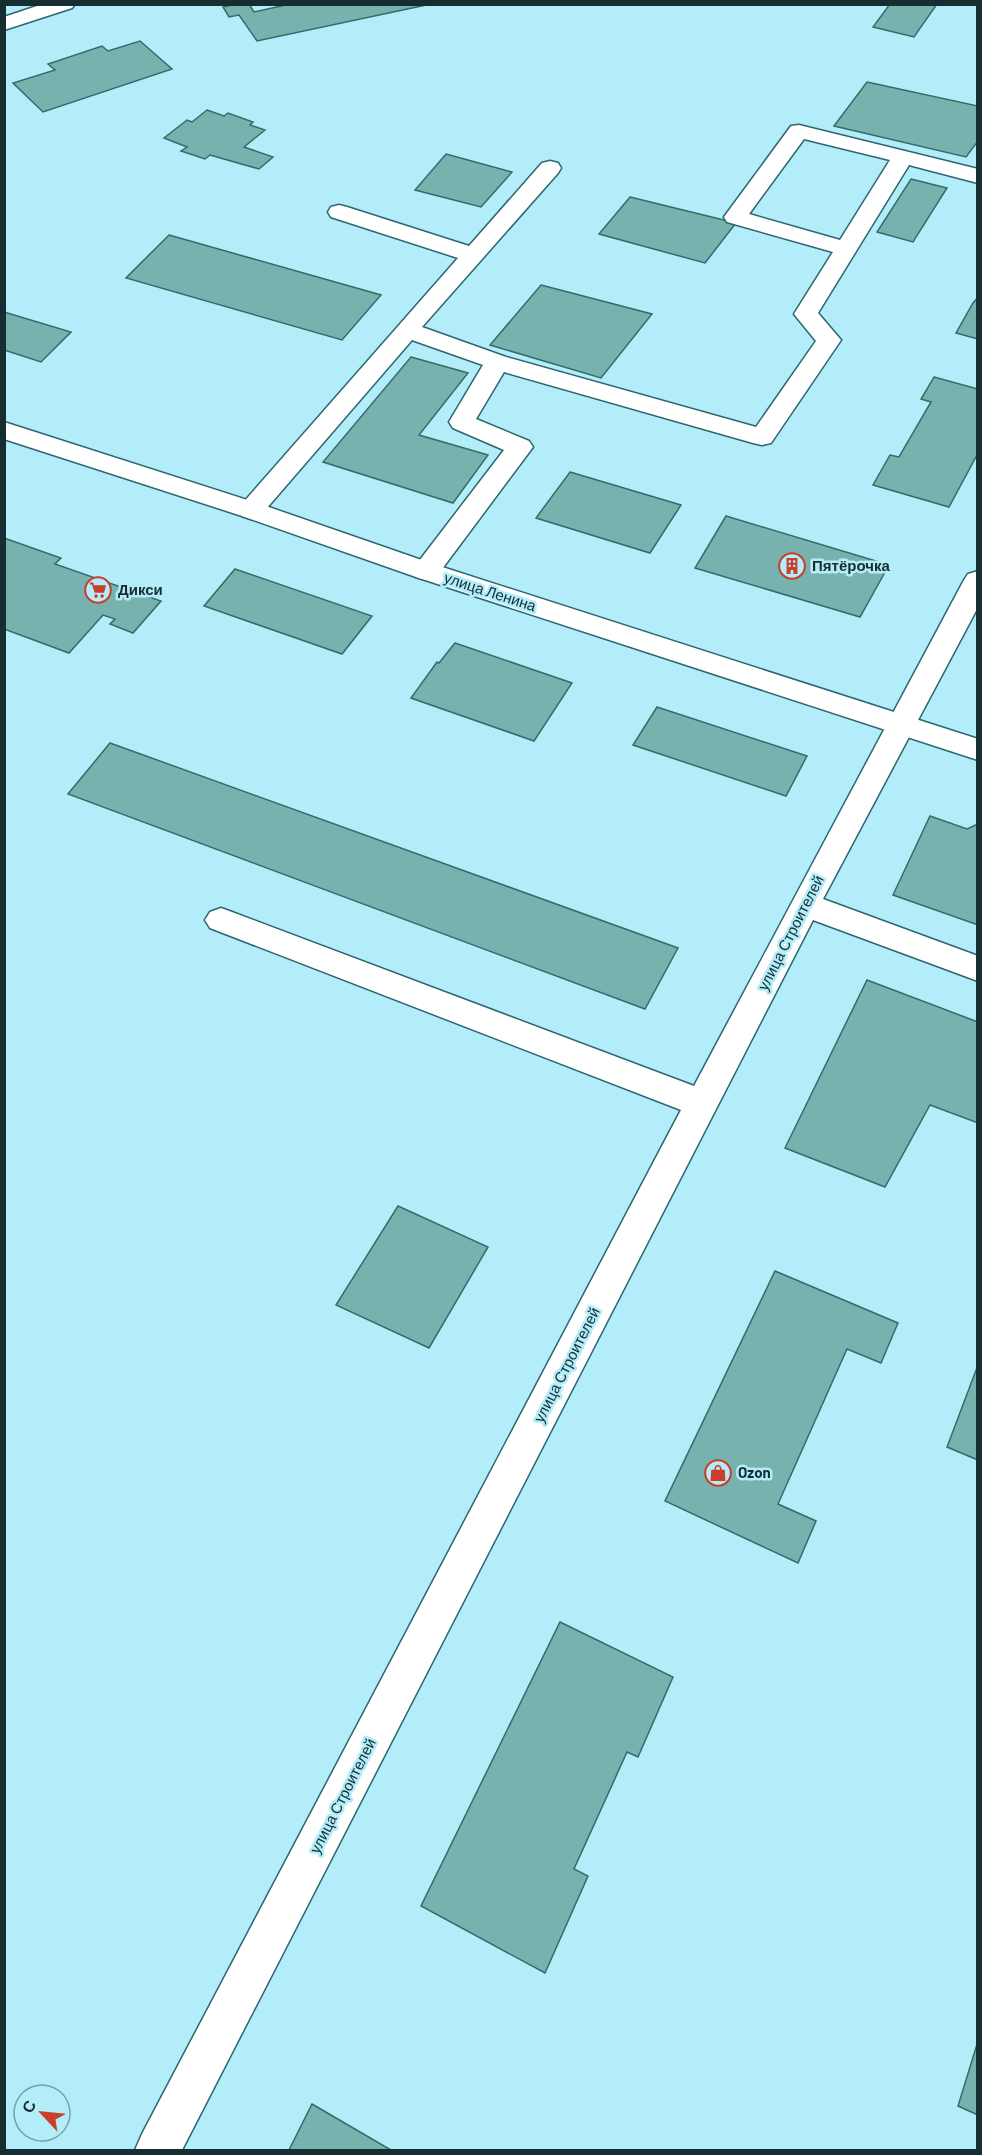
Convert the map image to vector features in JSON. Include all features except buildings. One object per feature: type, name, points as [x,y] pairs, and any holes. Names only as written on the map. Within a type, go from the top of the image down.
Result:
[{"type":"street","points":[[4,24],[65,4]]},
{"type":"street","points":[[846,249],[735,217],[799,131],[978,176]]},
{"type":"street","points":[[407,330],[497,362],[762,437],[829,340],[806,314],[903,157]]},
{"type":"street","points":[[251,510],[550,168]]},
{"type":"street","points":[[339,212],[474,255]]},
{"type":"street","points":[[426,571],[520,447],[462,422],[497,362]]},
{"type":"street","name":"улица Ленина","points":[[4,430],[251,510],[426,571],[978,750]]},
{"type":"street","name":"улица Строителей","points":[[158,2151],[805,905],[978,580]]},
{"type":"street","points":[[805,905],[978,969]]},
{"type":"street","points":[[221,920],[703,1104]]},
{"type":"place","name":"Пятёрочка","points":[[792,566]]},
{"type":"place","name":"Дикси","points":[[98,590]]},
{"type":"place","name":"Ozon","points":[[718,1473]]}]
